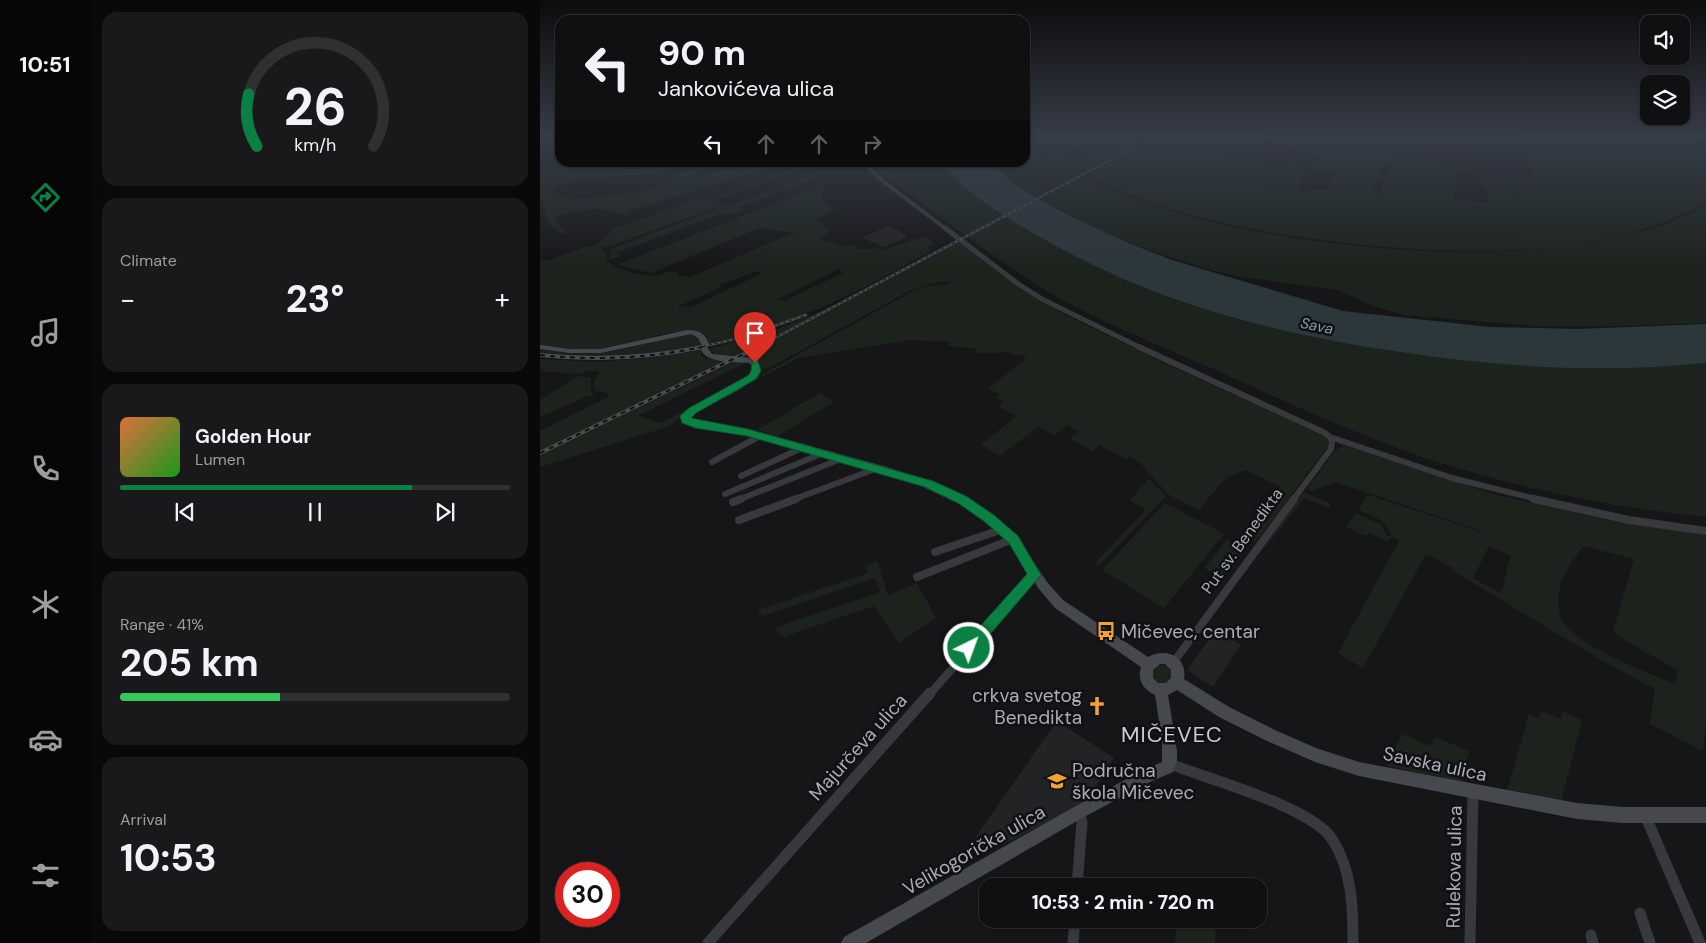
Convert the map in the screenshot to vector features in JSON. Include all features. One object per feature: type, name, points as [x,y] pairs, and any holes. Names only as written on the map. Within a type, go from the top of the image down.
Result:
[{"type":"main road","points":[[540,348],[569,351],[601,351],[687,332],[700,334],[704,338],[706,353],[710,356],[743,358],[755,363],[756,369],[754,375],[693,410],[686,416],[687,421],[760,436],[823,452],[914,479],[953,494],[1014,539],[1047,594],[1148,664]]},
{"type":"main road","points":[[1161,658],[1173,663],[1178,674],[1176,682],[1170,688],[1161,690],[1148,682],[1145,672],[1148,664],[1161,658]]},
{"type":"main road","name":"Savska ulica","points":[[1176,682],[1247,724],[1315,755],[1359,769],[1577,811],[1704,818]]},
{"type":"main road","points":[[1161,690],[1170,750],[1170,764]]},
{"type":"main road","name":"Velikogorička ulica","points":[[850,943],[1080,812],[1146,777],[1166,769],[1170,764]]},
{"type":"street","points":[[882,180],[1042,299],[1091,325],[1323,432],[1330,438],[1499,492],[1629,520],[1706,531]]},
{"type":"street","points":[[712,462],[760,436]]},
{"type":"street","name":"Put sv. Benedikta","points":[[1173,663],[1331,448],[1332,442],[1330,438]]},
{"type":"street","points":[[740,476],[804,447]]},
{"type":"street","points":[[725,494],[823,452]]},
{"type":"street","points":[[733,502],[843,458]]},
{"type":"street","points":[[739,520],[878,468]]},
{"type":"street","points":[[935,552],[1002,529]]},
{"type":"street","points":[[917,577],[1014,539]]},
{"type":"street","name":"Majurčeva ulica","points":[[708,943],[1035,575]]},
{"type":"street","points":[[1170,764],[1300,813],[1323,827],[1337,847],[1344,864],[1351,896],[1353,943]]},
{"type":"street","name":"Rulekova ulica","points":[[1470,943],[1473,792]]},
{"type":"street","points":[[1078,878],[1082,822],[1080,812]]},
{"type":"street","points":[[1645,815],[1700,943]]},
{"type":"street","points":[[1640,913],[1650,943]]},
{"type":"street","points":[[1073,943],[1074,928]]},
{"type":"shaded area","points":[[540,180],[578,180],[557,186],[553,192],[573,199],[640,193],[668,180],[729,180],[631,211],[626,216],[600,209],[572,212],[554,218],[569,233],[565,234],[548,223],[545,215],[545,204],[540,199]]},
{"type":"shaded area","points":[[763,180],[770,180],[713,201],[729,206],[798,180],[809,180],[739,207],[744,209],[728,215],[721,214],[616,253],[621,256],[610,260],[611,254],[608,250],[718,209],[715,208],[605,248],[597,244],[612,229],[703,197],[707,200]]},
{"type":"shaded area","points":[[890,180],[957,180],[974,195],[1016,223],[1094,266],[1188,304],[1286,331],[1386,350],[1504,364],[1605,368],[1706,363],[1706,517],[1640,509],[1541,490],[1444,464],[1384,443],[1325,419],[1072,305],[1029,280]]},
{"type":"shaded area","points":[[1010,180],[1091,180],[1127,196],[1179,214],[1232,227],[1340,244],[1440,252],[1507,251],[1574,245],[1646,230],[1694,212],[1706,205],[1706,323],[1534,326],[1402,315],[1376,307],[1337,290],[1236,276],[1203,268],[1126,242],[1068,215],[1028,193]]},
{"type":"shaded area","points":[[1094,180],[1301,180],[1297,189],[1327,190],[1331,180],[1377,180],[1372,194],[1380,194],[1385,180],[1456,180],[1454,199],[1488,203],[1486,187],[1481,186],[1480,180],[1493,180],[1530,200],[1496,180],[1706,180],[1706,202],[1666,222],[1622,236],[1575,245],[1528,250],[1431,250],[1384,247],[1308,238],[1213,221],[1122,192]]},
{"type":"shaded area","points":[[820,186],[823,191],[822,202],[835,210],[817,219],[830,230],[821,239],[848,247],[851,245],[857,246],[855,249],[871,249],[875,247],[881,250],[926,236],[934,244],[927,247],[932,250],[879,280],[824,306],[796,318],[738,336],[708,343],[706,334],[696,331],[684,331],[593,350],[540,346],[540,260],[551,259],[598,245],[607,254],[607,261],[623,270],[651,276],[676,271],[679,272],[676,275],[690,277],[793,233],[760,228],[651,273],[616,265]],"holes":[[[839,269],[843,273],[784,301],[778,299]],[[756,271],[761,274],[691,307],[678,306],[722,287],[720,285]]]},
{"type":"shaded area","points":[[888,226],[900,231],[907,237],[885,247],[862,238]]},
{"type":"shaded area","points":[[959,241],[1043,302],[1068,316],[1155,359],[1321,434],[1328,440],[1329,445],[1256,542],[1246,536],[1280,487],[1246,470],[1227,477],[1198,510],[1168,494],[1140,463],[1129,456],[1126,459],[1099,445],[1093,451],[1070,439],[1079,431],[1068,425],[1055,435],[1038,427],[1000,456],[981,445],[1016,416],[998,406],[1003,401],[996,397],[999,394],[988,388],[1026,359],[1021,354],[1017,356],[1006,351],[1003,353],[978,353],[977,350],[973,349],[946,345],[951,342],[910,340],[799,358],[716,400],[915,290],[922,287],[949,284],[950,281],[933,283],[911,290],[769,368],[761,370],[759,362],[743,357]]},
{"type":"shaded area","points":[[827,309],[738,356],[717,355],[708,350],[775,330]]},
{"type":"shaded area","points":[[689,334],[698,336],[702,345],[662,352],[601,357],[540,353],[540,349],[558,352],[604,353]]},
{"type":"shaded area","points":[[701,350],[701,356],[705,358],[730,360],[540,451],[540,431],[608,397],[608,393],[595,391],[594,380],[600,372],[587,370],[581,374],[540,371],[540,359],[599,362],[646,358]]},
{"type":"shaded area","points":[[736,361],[747,362],[638,416],[660,423],[691,407],[670,426],[540,467],[540,455]]},
{"type":"shaded area","points":[[577,376],[591,378],[591,391],[595,396],[588,396],[540,417],[540,400]]},
{"type":"shaded area","points":[[820,393],[834,402],[778,436],[757,430]]},
{"type":"shaded area","points":[[1343,445],[1490,493],[1617,522],[1706,535],[1706,722],[1703,751],[1650,724],[1655,689],[1578,646],[1452,570],[1453,568],[1426,554],[1363,668],[1338,653],[1399,541],[1391,537],[1388,542],[1369,533],[1366,536],[1346,527],[1356,513],[1382,525],[1387,536],[1391,536],[1390,531],[1383,522],[1374,516],[1358,510],[1368,495],[1484,533],[1336,482],[1312,491],[1307,489],[1334,452]],"holes":[[[1489,546],[1510,556],[1503,588],[1500,593],[1473,578]],[[1583,546],[1634,559],[1613,632],[1678,670],[1675,684],[1597,649],[1583,640],[1562,620],[1558,603],[1560,586],[1567,570]]]},
{"type":"shaded area","points":[[1149,479],[1166,496],[1098,567],[1094,564],[1146,510],[1130,500]]},
{"type":"shaded area","points":[[1304,492],[1331,504],[1329,508],[1304,498],[1266,547],[1265,546]]},
{"type":"shaded area","points":[[1165,503],[1224,534],[1164,608],[1102,570]]},
{"type":"shaded area","points":[[1227,540],[1245,550],[1223,579],[1204,568]]},
{"type":"shaded area","points":[[877,561],[888,595],[917,583],[936,618],[899,643],[874,606],[783,637],[774,628],[880,592],[875,578],[763,616],[757,610],[868,573],[866,566]]},
{"type":"shaded area","points":[[1216,630],[1241,645],[1213,687],[1187,670]]},
{"type":"shaded area","points":[[1162,665],[1169,668],[1172,675],[1169,682],[1162,685],[1155,682],[1152,675],[1155,668]]},
{"type":"shaded area","points":[[1542,711],[1561,719],[1563,711],[1582,720],[1561,802],[1507,792],[1529,714],[1539,719]]},
{"type":"shaded area","name":"Područna škola Mičevec","points":[[1057,721],[1114,758],[1084,804],[984,854],[975,838]]},
{"type":"shaded area","points":[[1402,734],[1430,746],[1435,737],[1469,751],[1461,782],[1387,766]]},
{"type":"shaded area","points":[[1177,928],[1216,928],[1215,943],[1175,943]]},
{"type":"water","name":"Sava","points":[[957,180],[1010,180],[1028,193],[1068,215],[1126,242],[1172,260],[1343,311],[1490,327],[1577,329],[1706,324],[1706,363],[1635,368],[1528,366],[1373,348],[1277,329],[1183,302],[1137,285],[1092,265],[1016,223]]},
{"type":"railway","points":[[757,348],[1072,180]]},
{"type":"railway","points":[[697,348],[743,337],[806,315]]},
{"type":"railway","points":[[540,355],[602,358],[662,354],[703,347]]},
{"type":"railway","points":[[540,453],[757,348]]},
{"type":"place","name":"Mičevec, centar","points":[[1106,631]]},
{"type":"place","name":"crkva svetog Benedikta","points":[[1097,706]]},
{"type":"place","name":"Područna škola Mičevec","points":[[1057,781]]},
{"type":"district","name":"MIČEVEC","points":[[1172,734]]},
{"type":"route","points":[[755,363],[756,373],[752,377],[693,410],[686,416],[685,420],[695,424],[748,432],[929,484],[962,499],[1014,539],[1035,575],[969,648]]}]
